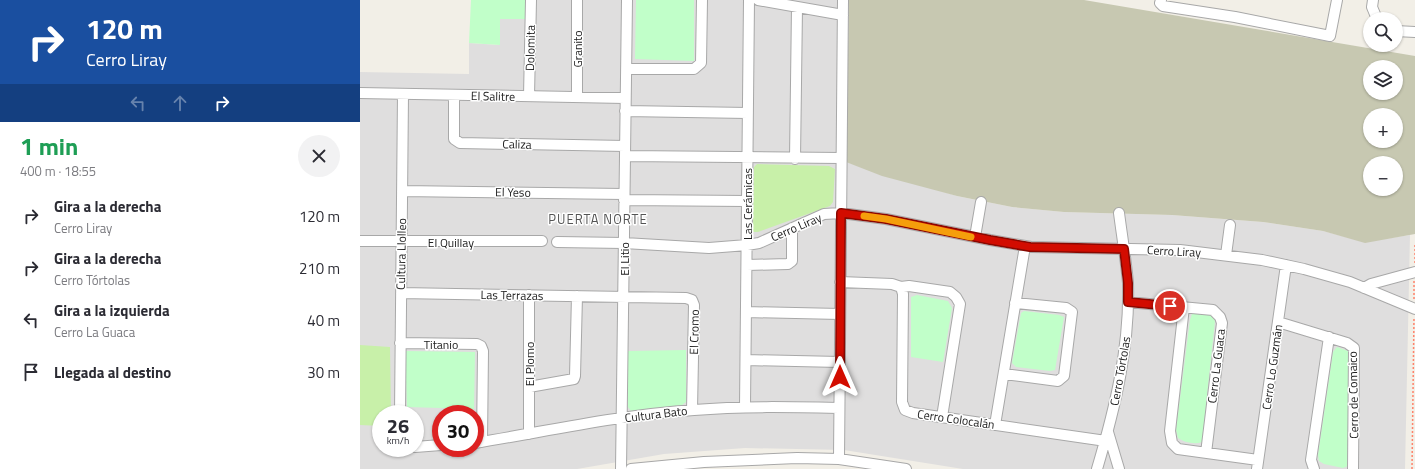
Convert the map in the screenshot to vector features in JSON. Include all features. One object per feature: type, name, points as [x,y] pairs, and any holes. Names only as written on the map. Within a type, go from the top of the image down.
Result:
[{"type":"street","name":"Dolomita","points":[[529,96],[531,0]]},
{"type":"street","name":"Granito","points":[[577,0],[577,97]]},
{"type":"street","name":"El Litio","points":[[622,469],[627,0]]},
{"type":"street","points":[[626,69],[694,69],[701,63],[702,0]]},
{"type":"street","name":"Las Cerámicas","points":[[745,407],[749,0]]},
{"type":"street","points":[[758,0],[843,15]]},
{"type":"street","points":[[839,459],[843,0]]},
{"type":"street","points":[[1161,0],[1160,3],[1164,6],[1235,16],[1330,36],[1337,0]]},
{"type":"street","points":[[1373,0],[1372,6],[1374,12]]},
{"type":"street","points":[[795,159],[797,7]]},
{"type":"street","points":[[1403,31],[1415,32]]},
{"type":"street","name":"El Salitre","points":[[360,93],[626,98]]},
{"type":"street","name":"Cultura Llolleo","points":[[400,405],[403,94]]},
{"type":"street","name":"Caliza","points":[[454,95],[454,139],[460,143],[625,151]]},
{"type":"street","points":[[625,111],[748,113]]},
{"type":"street","points":[[625,151],[747,159],[842,158]]},
{"type":"street","name":"El Yeso","points":[[402,191],[747,201]]},
{"type":"street","points":[[975,237],[981,202]]},
{"type":"street","name":"Cerro Liray","points":[[557,242],[624,243],[709,248],[747,245],[759,243],[824,214],[841,213],[886,219],[1025,246],[1180,250],[1226,255],[1286,265],[1341,279],[1414,309]]},
{"type":"street","name":"Cerro Tórtolas","points":[[1097,469],[1107,437],[1124,363],[1128,283],[1119,213]]},
{"type":"street","points":[[1226,255],[1230,225]]},
{"type":"street","points":[[747,265],[788,264],[792,261],[792,228]]},
{"type":"street","name":"El Quillay","points":[[360,241],[542,241]]},
{"type":"street","points":[[995,425],[1025,246]]},
{"type":"street","name":"Cerro Lo Guzmán","points":[[1257,465],[1286,265]]},
{"type":"street","points":[[1364,288],[1370,284],[1415,272]]},
{"type":"street","points":[[840,282],[892,284],[901,287],[909,286],[950,292],[956,297],[960,304],[942,417]]},
{"type":"street","name":"Cerro Colocalán","points":[[901,287],[903,294],[902,402],[905,410],[913,413],[995,425],[1107,437]]},
{"type":"street","name":"Las Terrazas","points":[[401,293],[623,297]]},
{"type":"street","name":"El Plomo","points":[[529,295],[529,434]]},
{"type":"street","points":[[529,387],[574,379],[577,296]]},
{"type":"street","name":"El Cromo","points":[[623,297],[686,298],[692,300],[694,304],[692,410]]},
{"type":"street","name":"Cerro La Guaca","points":[[1128,302],[1213,310],[1220,317],[1222,323],[1206,453]]},
{"type":"street","points":[[1004,374],[1058,381],[1064,376],[1072,312],[1066,308],[1015,303]]},
{"type":"street","points":[[1184,307],[1170,431],[1172,443],[1178,449],[1206,453],[1257,465]]},
{"type":"street","points":[[746,312],[840,314]]},
{"type":"street","name":"Cerro de Comaico","points":[[1278,322],[1347,343],[1354,348],[1353,469]]},
{"type":"street","points":[[1314,469],[1311,460],[1329,337]]},
{"type":"street","name":"Titanio","points":[[400,343],[477,344],[481,346],[479,405]]},
{"type":"street","points":[[746,360],[840,362]]},
{"type":"street","name":"Cultura Bato","points":[[484,441],[622,418],[692,410],[745,407],[839,408]]},
{"type":"street","name":"Cerro Tórtolas","points":[[1107,437],[1119,469]]},
{"type":"street","points":[[631,469],[742,460],[797,458],[839,459],[906,469]]},
{"type":"path","points":[[1412,469],[1415,243]]},
{"type":"shaded area","points":[[525,0],[849,0],[846,162],[957,196],[1012,207],[1064,212],[1172,215],[1263,222],[1323,231],[1365,242],[1410,235],[1405,469],[963,469],[844,450],[745,448],[664,454],[577,469],[360,469],[360,72],[469,74],[469,43],[499,45],[500,19],[525,19]]},
{"type":"shaded area","points":[[849,0],[1084,0],[1363,47],[1363,52],[1391,52],[1415,56],[1415,234],[1365,243],[1323,231],[1263,222],[1172,215],[1064,212],[1012,207],[957,196],[882,176],[846,162]]},
{"type":"green space","points":[[471,0],[525,0],[525,19],[500,19],[500,45],[469,43]]},
{"type":"green space","points":[[636,0],[694,0],[694,61],[635,59]]},
{"type":"green space","points":[[757,164],[829,166],[835,169],[833,202],[830,206],[758,232],[753,232],[754,167]]},
{"type":"green space","points":[[917,295],[948,301],[952,308],[943,362],[911,357],[911,297]]},
{"type":"green space","points":[[1024,311],[1059,315],[1064,317],[1055,370],[1050,371],[1016,367],[1012,363],[1021,313]]},
{"type":"green space","points":[[1192,314],[1210,314],[1215,321],[1202,442],[1196,443],[1186,442],[1178,438],[1176,430]]},
{"type":"green space","points":[[360,345],[390,347],[391,405],[372,405],[372,426],[360,425]]},
{"type":"green space","points":[[1337,347],[1348,351],[1349,357],[1348,466],[1343,468],[1324,464],[1319,461],[1318,455],[1333,352]]},
{"type":"green space","points":[[686,350],[686,402],[682,405],[631,411],[628,407],[628,351]]},
{"type":"green space","points":[[405,351],[475,352],[474,405],[432,405],[432,408],[424,408],[424,405],[407,405]]},
{"type":"slow traffic","points":[[864,216],[886,219],[971,237]]},
{"type":"district","name":"PUERTA NORTE","points":[[598,219]]},
{"type":"route","points":[[840,377],[841,213],[886,219],[1030,247],[1124,249],[1128,283],[1128,302],[1170,306]]}]
